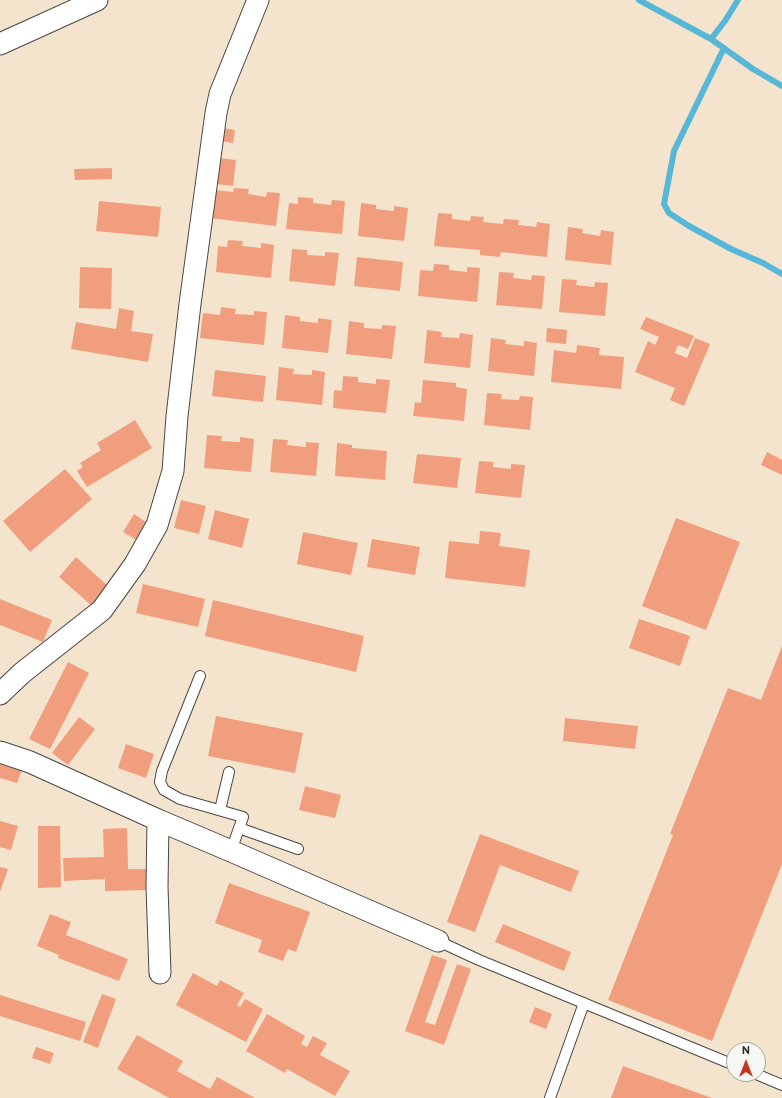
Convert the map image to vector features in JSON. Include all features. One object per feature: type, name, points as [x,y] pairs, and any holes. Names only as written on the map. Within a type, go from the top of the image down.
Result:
[{"type":"street","points":[[0,44],[98,0]]},
{"type":"street","points":[[0,694],[22,673],[102,610],[135,564],[157,525],[173,471],[177,416],[190,304],[216,113],[220,94],[258,0]]},
{"type":"street","points":[[0,752],[30,762],[158,820],[438,941]]},
{"type":"street","points":[[158,820],[157,887],[160,973]]},
{"type":"lane","points":[[200,676],[162,771],[160,782],[164,790],[180,799],[243,817],[231,851]]},
{"type":"lane","points":[[220,810],[229,772]]},
{"type":"lane","points":[[239,828],[298,849]]},
{"type":"lane","points":[[438,941],[479,960],[726,1062]]},
{"type":"lane","points":[[550,1098],[584,1003]]},
{"type":"lane","points":[[766,1078],[782,1085]]},
{"type":"building","points":[[223,128],[235,130],[233,143],[220,141]]},
{"type":"building","points":[[219,158],[236,160],[233,186],[216,184]]},
{"type":"building","points":[[112,168],[112,179],[75,180],[74,169]]},
{"type":"building","points":[[234,188],[249,189],[248,194],[266,197],[267,192],[280,193],[276,226],[210,218],[214,190],[233,192]]},
{"type":"building","points":[[298,197],[313,198],[313,203],[331,205],[332,200],[345,201],[342,234],[286,229],[289,203],[298,204]]},
{"type":"building","points":[[99,201],[161,207],[158,237],[96,231]]},
{"type":"building","points":[[361,203],[376,205],[376,209],[394,211],[394,206],[408,208],[404,241],[358,236]]},
{"type":"building","points":[[438,213],[452,214],[452,219],[470,221],[471,216],[484,217],[483,222],[503,224],[504,219],[519,220],[518,225],[536,227],[537,222],[550,224],[547,257],[501,252],[500,257],[480,255],[480,250],[434,246]]},
{"type":"building","points":[[568,227],[583,229],[582,233],[600,236],[601,230],[614,232],[611,265],[565,260]]},
{"type":"building","points":[[228,240],[243,241],[242,246],[261,248],[261,243],[274,245],[271,278],[216,272],[218,246],[227,247]]},
{"type":"building","points":[[292,249],[307,250],[307,255],[325,256],[325,252],[339,253],[335,286],[289,281]]},
{"type":"building","points":[[357,257],[403,262],[400,291],[354,286]]},
{"type":"building","points":[[434,264],[449,265],[449,270],[467,272],[467,267],[480,268],[477,302],[418,296],[420,270],[433,271]]},
{"type":"building","points":[[80,267],[112,268],[111,309],[79,308]]},
{"type":"building","points":[[499,272],[514,273],[513,278],[531,280],[532,275],[545,276],[542,309],[496,305]]},
{"type":"building","points":[[562,279],[577,280],[576,285],[594,287],[595,282],[608,283],[605,316],[559,312]]},
{"type":"building","points":[[221,307],[236,309],[235,314],[254,315],[254,311],[267,312],[264,345],[200,338],[203,313],[220,315]]},
{"type":"building","points":[[119,308],[134,311],[131,331],[153,334],[148,362],[71,349],[76,322],[116,329]]},
{"type":"building","points":[[285,315],[300,317],[300,321],[318,323],[318,318],[332,320],[328,353],[282,348]]},
{"type":"building","points":[[646,317],[694,336],[688,349],[678,345],[675,353],[687,358],[695,338],[710,344],[684,406],[670,400],[675,388],[635,372],[648,341],[655,345],[659,337],[640,329]]},
{"type":"building","points":[[349,321],[364,323],[364,328],[382,329],[382,325],[396,326],[392,359],[346,354]]},
{"type":"building","points":[[547,328],[567,330],[566,344],[546,342]]},
{"type":"building","points":[[427,330],[442,332],[441,337],[459,338],[460,333],[473,335],[470,368],[424,363]]},
{"type":"building","points":[[491,338],[506,340],[505,344],[524,346],[524,341],[537,343],[534,376],[488,371]]},
{"type":"building","points":[[577,345],[600,348],[599,355],[624,357],[621,389],[551,382],[554,350],[576,353]]},
{"type":"building","points":[[279,367],[294,369],[293,374],[312,375],[312,370],[325,372],[322,405],[276,400]]},
{"type":"building","points":[[215,370],[266,376],[263,402],[212,396]]},
{"type":"building","points":[[343,376],[358,377],[358,382],[376,384],[376,379],[390,380],[386,413],[333,408],[334,390],[342,391]]},
{"type":"building","points":[[423,380],[456,383],[456,387],[467,389],[464,421],[413,416],[415,402],[421,403]]},
{"type":"building","points":[[487,393],[502,394],[501,399],[519,400],[520,396],[533,397],[530,430],[484,425]]},
{"type":"building","points":[[135,420],[152,448],[87,487],[77,471],[83,467],[80,463],[101,450],[97,443]]},
{"type":"building","points":[[207,435],[222,436],[221,441],[240,442],[240,437],[254,439],[251,472],[204,468]]},
{"type":"building","points":[[273,439],[288,440],[287,445],[306,447],[306,442],[319,443],[316,476],[270,472]]},
{"type":"building","points":[[337,443],[352,445],[352,448],[387,451],[385,480],[335,476]]},
{"type":"building","points":[[767,452],[782,460],[782,475],[761,465]]},
{"type":"building","points":[[417,454],[461,458],[457,488],[413,483]]},
{"type":"building","points":[[479,461],[493,462],[493,467],[511,469],[511,464],[525,465],[521,498],[475,493]]},
{"type":"building","points":[[65,469],[92,499],[30,552],[3,521]]},
{"type":"building","points":[[181,500],[206,506],[199,534],[174,528]]},
{"type":"building","points":[[215,510],[249,519],[242,548],[208,539]]},
{"type":"building","points":[[134,514],[149,524],[138,541],[123,532]]},
{"type":"building","points":[[676,518],[740,542],[706,630],[642,606]]},
{"type":"building","points":[[480,531],[501,533],[499,546],[530,550],[525,587],[445,578],[449,541],[479,544]]},
{"type":"building","points":[[303,532],[358,543],[351,575],[297,564]]},
{"type":"building","points":[[372,539],[420,547],[415,575],[367,567]]},
{"type":"building","points":[[76,557],[109,587],[92,606],[59,577]]},
{"type":"building","points":[[143,584],[205,599],[198,627],[136,613]]},
{"type":"building","points":[[0,599],[52,620],[43,642],[0,625]]},
{"type":"building","points":[[213,600],[364,636],[356,672],[205,636]]},
{"type":"building","points":[[639,619],[690,636],[680,666],[629,648]]},
{"type":"building","points":[[782,646],[782,864],[712,1041],[608,1000],[673,835],[670,834],[728,688],[761,700]]},
{"type":"building","points":[[68,662],[89,673],[50,749],[29,739]]},
{"type":"building","points":[[216,716],[303,733],[295,773],[208,756]]},
{"type":"building","points":[[79,717],[95,729],[68,765],[52,753]]},
{"type":"building","points":[[565,718],[638,726],[635,749],[563,741]]},
{"type":"building","points":[[126,744],[154,754],[146,778],[118,768]]},
{"type":"building","points":[[0,758],[23,766],[17,783],[0,778]]},
{"type":"building","points":[[305,786],[341,795],[335,818],[299,810]]},
{"type":"building","points":[[0,821],[18,826],[11,850],[0,847]]},
{"type":"building","points":[[38,826],[60,826],[61,887],[38,888]]},
{"type":"building","points":[[127,828],[128,869],[147,869],[148,890],[105,891],[105,879],[64,881],[63,858],[104,857],[103,829]]},
{"type":"building","points":[[480,834],[579,871],[571,892],[500,865],[475,932],[447,922]]},
{"type":"building","points":[[0,867],[8,869],[0,892]]},
{"type":"building","points":[[229,883],[310,912],[296,952],[288,949],[283,961],[258,952],[262,940],[215,923]]},
{"type":"building","points":[[50,914],[71,922],[66,935],[128,959],[119,981],[58,958],[59,955],[37,946]]},
{"type":"building","points":[[503,924],[571,952],[564,971],[495,942]]},
{"type":"building","points":[[432,955],[447,960],[425,1022],[435,1025],[457,964],[471,969],[444,1045],[405,1031]]},
{"type":"building","points":[[193,973],[217,986],[220,980],[244,993],[237,1005],[240,1007],[245,999],[263,1009],[246,1042],[176,1005]]},
{"type":"building","points":[[102,994],[116,999],[98,1048],[83,1042]]},
{"type":"building","points":[[0,995],[86,1022],[80,1041],[0,1016]]},
{"type":"building","points":[[535,1007],[552,1014],[546,1029],[529,1022]]},
{"type":"building","points":[[267,1014],[305,1036],[301,1044],[307,1047],[313,1036],[327,1043],[320,1055],[350,1071],[335,1096],[287,1069],[285,1073],[246,1051]]},
{"type":"building","points":[[137,1035],[183,1061],[177,1071],[210,1089],[217,1077],[255,1098],[169,1098],[117,1069]]},
{"type":"building","points":[[36,1047],[54,1053],[50,1064],[32,1058]]},
{"type":"building","points":[[623,1066],[712,1098],[611,1098]]},
{"type":"waterway","points":[[639,0],[711,39],[753,69],[782,86]]},
{"type":"waterway","points":[[711,39],[725,21],[738,0]]},
{"type":"waterway","points":[[724,48],[674,151],[664,204],[669,213],[689,226],[782,274]]}]
